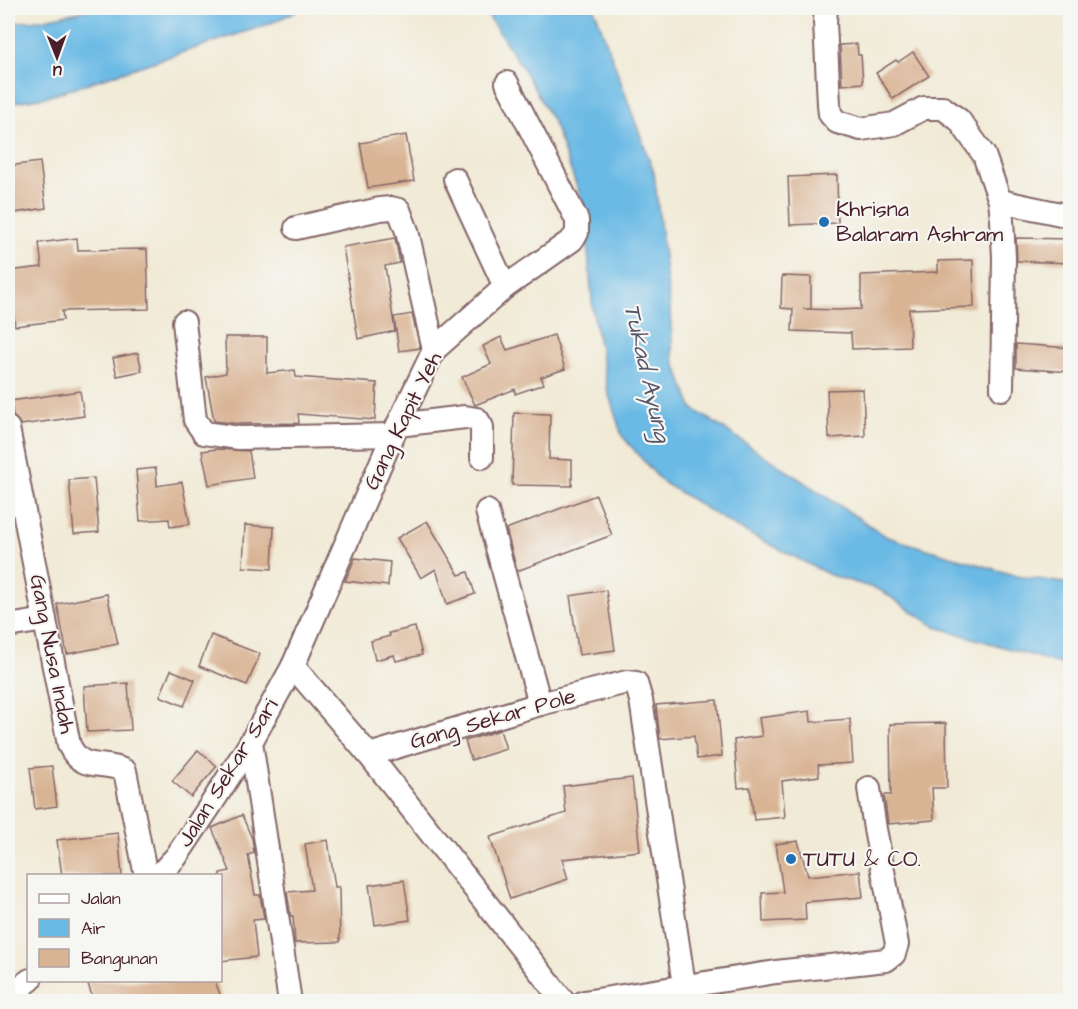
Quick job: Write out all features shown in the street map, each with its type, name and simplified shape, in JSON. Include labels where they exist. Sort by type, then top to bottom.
[{"type":"street","points":[[826,8],[829,104],[830,114],[837,122],[861,129],[876,128],[894,124],[924,108],[943,108],[959,120],[984,155],[1000,201],[1004,257],[1002,389]]},
{"type":"street","name":"Gang Kapit Yeh","points":[[293,666],[395,430],[434,350],[505,287],[572,240],[577,233],[577,220],[507,83]]},
{"type":"street","points":[[454,179],[505,287]]},
{"type":"street","points":[[1000,201],[1071,216]]},
{"type":"street","points":[[296,228],[380,208],[399,210],[407,231],[434,350]]},
{"type":"street","points":[[184,322],[195,420],[204,433],[239,438],[395,430],[465,417],[477,419],[482,427],[482,457]]},
{"type":"street","name":"Gang Nusa Indah","points":[[8,428],[69,745],[75,757],[84,764],[125,771],[146,874]]},
{"type":"street","points":[[487,511],[540,704]]},
{"type":"street","points":[[8,626],[45,620]]},
{"type":"street","points":[[293,666],[369,754],[564,1002]]},
{"type":"street","name":"Jalan Sekar Sari","points":[[160,874],[185,843],[251,742],[293,666]]},
{"type":"street","name":"Gang Sekar Pole","points":[[369,754],[540,704],[631,681],[636,683],[641,700],[684,986]]},
{"type":"street","points":[[251,742],[290,1002]]},
{"type":"street","points":[[584,1002],[776,972],[886,960],[894,954],[897,944],[869,788]]},
{"type":"street","points":[[8,996],[29,982]]},
{"type":"water","points":[[98,8],[303,8],[269,24],[46,97],[8,103],[8,23],[40,20]]},
{"type":"water","name":"Tukad Ayung","points":[[483,8],[594,8],[654,173],[670,306],[673,358],[692,408],[887,537],[1017,576],[1070,584],[1070,667],[936,627],[880,590],[830,575],[736,527],[661,481],[622,436],[608,392],[593,312],[584,206],[553,122],[522,67]]},
{"type":"building","points":[[857,44],[858,55],[861,55],[863,83],[842,85],[840,45]]},
{"type":"building","points":[[913,52],[929,76],[893,99],[876,73]]},
{"type":"building","points":[[406,135],[414,181],[368,188],[360,143]]},
{"type":"building","points":[[40,162],[46,208],[8,214],[8,166]]},
{"type":"building","points":[[837,175],[838,223],[790,225],[788,177]]},
{"type":"building","points":[[77,238],[78,250],[147,249],[149,309],[62,311],[63,320],[15,326],[8,271],[42,267],[39,243]]},
{"type":"building","points":[[395,238],[400,263],[385,266],[395,331],[358,339],[343,247]]},
{"type":"building","points":[[1016,238],[1071,239],[1071,263],[1017,261]]},
{"type":"building","points":[[973,260],[974,307],[909,309],[910,347],[852,349],[851,333],[792,331],[793,309],[781,308],[782,276],[811,277],[811,309],[803,309],[838,310],[861,309],[861,275],[938,272],[938,261]]},
{"type":"building","points":[[412,314],[420,348],[399,351],[394,317]]},
{"type":"building","points":[[554,335],[565,369],[541,377],[544,384],[515,394],[515,389],[475,405],[462,377],[491,364],[483,346],[501,337],[507,350]]},
{"type":"building","points":[[225,337],[267,337],[267,373],[295,370],[296,377],[377,383],[375,420],[298,414],[299,423],[240,424],[214,421],[206,377],[226,373]]},
{"type":"building","points":[[1016,344],[1071,348],[1071,372],[1016,368]]},
{"type":"building","points":[[138,353],[142,371],[117,376],[113,358]]},
{"type":"building","points":[[863,389],[865,436],[829,438],[827,390]]},
{"type":"building","points":[[80,391],[84,416],[21,425],[13,416],[11,401]]},
{"type":"building","points":[[514,413],[550,414],[549,459],[572,460],[572,486],[512,485]]},
{"type":"building","points":[[217,449],[249,451],[253,478],[209,485],[202,451]]},
{"type":"building","points":[[156,468],[157,486],[182,482],[190,524],[170,527],[169,519],[140,521],[136,470]]},
{"type":"building","points":[[94,478],[99,532],[74,534],[69,480]]},
{"type":"building","points":[[596,495],[612,535],[517,571],[506,529]]},
{"type":"building","points":[[427,521],[459,575],[468,572],[475,594],[447,604],[436,569],[421,578],[397,538]]},
{"type":"building","points":[[245,525],[274,527],[272,569],[243,567]]},
{"type":"building","points":[[355,558],[390,562],[388,586],[345,581]]},
{"type":"building","points":[[606,590],[615,650],[579,655],[570,596]]},
{"type":"building","points":[[107,594],[118,644],[67,654],[57,604]]},
{"type":"building","points":[[415,627],[422,655],[396,661],[394,655],[375,660],[371,641],[390,636],[389,633]]},
{"type":"building","points":[[211,635],[260,654],[247,685],[199,666]]},
{"type":"building","points":[[171,670],[195,680],[184,706],[160,696]]},
{"type":"building","points":[[128,683],[131,730],[87,732],[84,686]]},
{"type":"building","points":[[717,700],[722,756],[697,759],[694,736],[660,739],[656,705]]},
{"type":"building","points":[[810,711],[811,722],[850,719],[853,763],[818,765],[819,776],[782,781],[785,817],[754,820],[750,787],[738,788],[734,740],[762,736],[759,718]]},
{"type":"building","points":[[946,723],[947,788],[932,788],[934,820],[888,824],[884,795],[891,795],[890,724]]},
{"type":"building","points":[[500,730],[506,749],[471,760],[465,741]]},
{"type":"building","points":[[198,750],[217,766],[191,797],[172,781]]},
{"type":"building","points":[[52,766],[57,806],[35,809],[30,768]]},
{"type":"building","points":[[632,778],[640,851],[562,859],[568,879],[510,899],[490,837],[566,813],[563,786]]},
{"type":"building","points":[[242,815],[252,839],[254,853],[248,855],[255,895],[260,895],[264,919],[253,920],[257,957],[222,961],[222,874],[220,873],[230,871],[212,828]]},
{"type":"building","points":[[118,833],[122,874],[62,874],[57,840]]},
{"type":"building","points":[[328,840],[335,887],[339,887],[340,942],[295,943],[293,916],[291,916],[287,892],[312,890],[305,844]]},
{"type":"building","points":[[798,841],[808,876],[860,871],[863,897],[805,902],[806,920],[763,922],[762,893],[783,892],[776,844]]},
{"type":"building","points":[[404,880],[410,920],[375,925],[369,885]]},
{"type":"building","points":[[87,982],[215,982],[223,1002],[94,1002]]},
{"type":"place","name":"Khrisna Balaram Ashram","points":[[824,222]]},
{"type":"place","name":"TUTU & CO.","points":[[791,859]]}]
